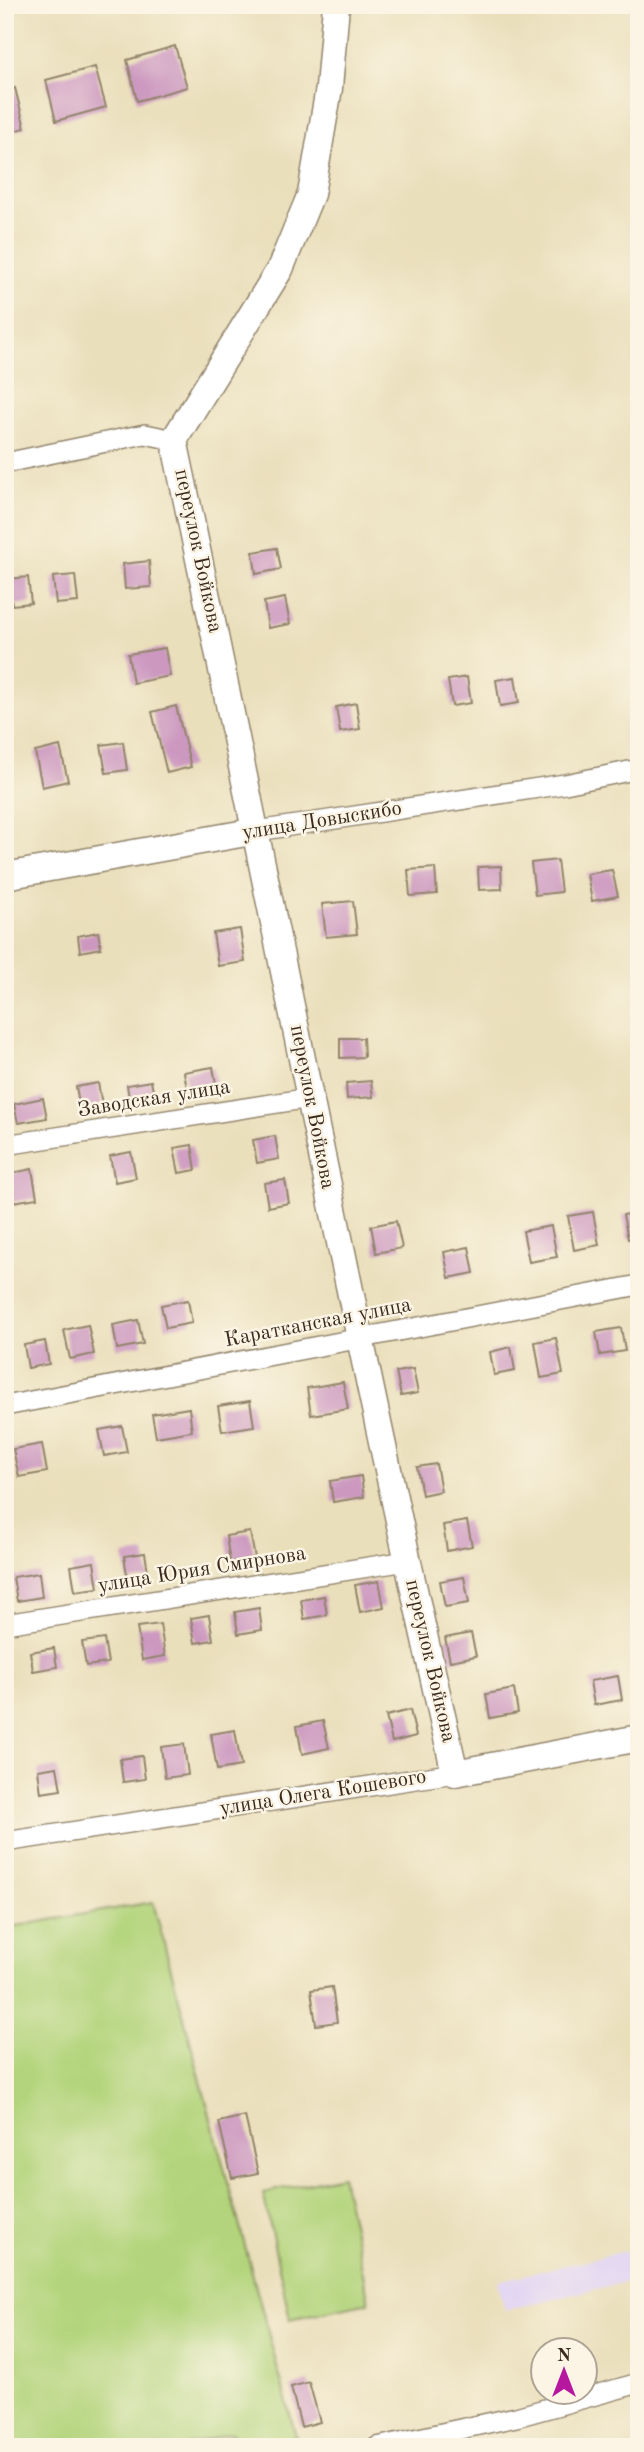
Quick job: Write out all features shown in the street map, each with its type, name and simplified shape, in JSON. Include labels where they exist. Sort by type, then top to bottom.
[{"type":"street","points":[[5,463],[145,434],[174,440],[280,269],[311,194],[329,88],[336,5]]},
{"type":"street","name":"переулок Войкова","points":[[174,440],[257,831],[359,1338],[455,1773]]},
{"type":"street","name":"улица Довыскибо","points":[[5,876],[257,831],[565,784],[639,769]]},
{"type":"street","name":"Заводская улица","points":[[5,1145],[310,1098]]},
{"type":"street","name":"Каратканская улица","points":[[5,1406],[639,1285]]},
{"type":"street","name":"улица Юрия Смирнова","points":[[5,1624],[407,1561]]},
{"type":"street","name":"улица Олега Кошевого","points":[[5,1842],[455,1773],[639,1738]]},
{"type":"street","points":[[377,2447],[516,2417],[639,2384]]},
{"type":"shaded area","points":[[639,2248],[639,2279],[505,2310],[498,2281]]},
{"type":"green space","points":[[153,1902],[296,2437],[252,2447],[238,2447],[233,2433],[179,2447],[5,2447],[5,1928]]},
{"type":"green space","points":[[342,2176],[369,2302],[290,2319],[263,2193]]},
{"type":"building","points":[[175,46],[187,87],[137,101],[127,60]]},
{"type":"building","points":[[95,67],[106,107],[56,121],[46,80]]},
{"type":"building","points":[[15,88],[25,128],[5,133],[5,91]]},
{"type":"building","points":[[277,548],[281,569],[256,574],[253,552]]},
{"type":"building","points":[[149,561],[151,587],[125,589],[123,564]]},
{"type":"building","points":[[75,575],[78,602],[56,604],[53,577]]},
{"type":"building","points":[[28,577],[31,603],[12,605],[9,579]]},
{"type":"building","points":[[285,598],[290,624],[268,628],[264,602]]},
{"type":"building","points":[[165,648],[170,676],[133,683],[128,654]]},
{"type":"building","points":[[467,677],[471,703],[452,706],[448,680]]},
{"type":"building","points":[[515,677],[519,703],[500,706],[496,680]]},
{"type":"building","points":[[356,703],[360,729],[340,732],[336,707]]},
{"type":"building","points":[[176,706],[191,767],[167,773],[152,712]]},
{"type":"building","points":[[123,742],[127,770],[106,773],[101,745]]},
{"type":"building","points":[[60,746],[68,781],[42,787],[35,752]]},
{"type":"building","points":[[557,860],[561,892],[535,895],[531,863]]},
{"type":"building","points":[[501,866],[502,889],[479,890],[478,867]]},
{"type":"building","points":[[435,868],[437,894],[410,896],[408,870]]},
{"type":"building","points":[[612,870],[618,896],[592,901],[587,874]]},
{"type":"building","points":[[353,901],[357,934],[326,937],[322,904]]},
{"type":"building","points":[[240,929],[245,962],[218,966],[213,933]]},
{"type":"building","points":[[98,932],[101,948],[80,952],[78,936]]},
{"type":"building","points":[[340,1038],[363,1038],[364,1057],[340,1058]]},
{"type":"building","points":[[213,1067],[217,1090],[188,1095],[184,1072]]},
{"type":"building","points":[[151,1081],[155,1101],[130,1106],[127,1085]]},
{"type":"building","points":[[371,1081],[373,1097],[347,1099],[346,1083]]},
{"type":"building","points":[[98,1083],[103,1110],[81,1114],[76,1087]]},
{"type":"building","points":[[43,1098],[47,1118],[18,1123],[14,1104]]},
{"type":"building","points":[[275,1136],[279,1159],[257,1163],[253,1140]]},
{"type":"building","points":[[192,1145],[196,1170],[179,1173],[174,1148]]},
{"type":"building","points":[[131,1152],[136,1178],[115,1182],[110,1156]]},
{"type":"building","points":[[32,1169],[37,1198],[13,1202],[8,1174]]},
{"type":"building","points":[[285,1180],[289,1203],[268,1207],[264,1183]]},
{"type":"building","points":[[593,1212],[599,1245],[574,1250],[568,1216]]},
{"type":"building","points":[[639,1212],[639,1237],[628,1239],[623,1215]]},
{"type":"building","points":[[396,1221],[402,1248],[376,1253],[371,1226]]},
{"type":"building","points":[[551,1226],[557,1257],[529,1262],[523,1231]]},
{"type":"building","points":[[469,1247],[474,1273],[449,1278],[444,1252]]},
{"type":"building","points":[[188,1300],[192,1323],[166,1328],[161,1305]]},
{"type":"building","points":[[138,1320],[143,1344],[117,1349],[113,1325]]},
{"type":"building","points":[[88,1325],[94,1354],[70,1359],[64,1330]]},
{"type":"building","points":[[621,1328],[625,1351],[600,1355],[596,1332]]},
{"type":"building","points":[[556,1338],[563,1374],[541,1378],[535,1342]]},
{"type":"building","points":[[45,1341],[49,1364],[28,1368],[24,1345]]},
{"type":"building","points":[[511,1347],[515,1371],[494,1375],[490,1352]]},
{"type":"building","points":[[413,1369],[418,1393],[401,1396],[396,1372]]},
{"type":"building","points":[[343,1382],[348,1409],[311,1415],[307,1388]]},
{"type":"building","points":[[250,1401],[254,1426],[222,1431],[218,1406]]},
{"type":"building","points":[[189,1408],[192,1431],[156,1437],[152,1414]]},
{"type":"building","points":[[122,1426],[127,1452],[104,1456],[99,1430]]},
{"type":"building","points":[[42,1444],[47,1472],[19,1477],[13,1449]]},
{"type":"building","points":[[436,1464],[441,1491],[422,1495],[417,1467]]},
{"type":"building","points":[[361,1476],[364,1497],[333,1502],[330,1481]]},
{"type":"building","points":[[467,1521],[472,1546],[447,1551],[443,1525]]},
{"type":"building","points":[[250,1532],[255,1558],[230,1562],[226,1536]]},
{"type":"building","points":[[145,1553],[149,1578],[128,1581],[124,1556]]},
{"type":"building","points":[[94,1562],[98,1588],[75,1591],[71,1566]]},
{"type":"building","points":[[39,1573],[42,1597],[17,1601],[13,1577]]},
{"type":"building","points":[[464,1577],[469,1603],[445,1607],[440,1581]]},
{"type":"building","points":[[379,1581],[384,1607],[360,1612],[355,1585]]},
{"type":"building","points":[[324,1596],[327,1615],[304,1619],[301,1600]]},
{"type":"building","points":[[259,1608],[262,1630],[238,1634],[235,1612]]},
{"type":"building","points":[[209,1615],[213,1640],[195,1643],[191,1618]]},
{"type":"building","points":[[160,1624],[165,1656],[142,1660],[137,1627]]},
{"type":"building","points":[[471,1633],[476,1656],[450,1661],[445,1638]]},
{"type":"building","points":[[104,1639],[108,1663],[86,1666],[82,1642]]},
{"type":"building","points":[[54,1648],[57,1667],[33,1671],[30,1652]]},
{"type":"building","points":[[618,1676],[622,1700],[594,1705],[590,1681]]},
{"type":"building","points":[[514,1689],[518,1713],[490,1718],[486,1694]]},
{"type":"building","points":[[410,1710],[416,1736],[392,1742],[386,1716]]},
{"type":"building","points":[[323,1721],[329,1748],[302,1754],[297,1726]]},
{"type":"building","points":[[235,1730],[241,1766],[217,1770],[211,1734]]},
{"type":"building","points":[[184,1744],[188,1775],[165,1778],[161,1747]]},
{"type":"building","points":[[142,1756],[145,1779],[123,1782],[120,1759]]},
{"type":"building","points":[[57,1767],[61,1790],[41,1793],[38,1770]]},
{"type":"building","points":[[332,1987],[337,2022],[316,2025],[311,1990]]},
{"type":"building","points":[[245,2116],[258,2173],[232,2178],[219,2122]]},
{"type":"building","points":[[309,2382],[320,2422],[301,2427],[291,2387]]}]
